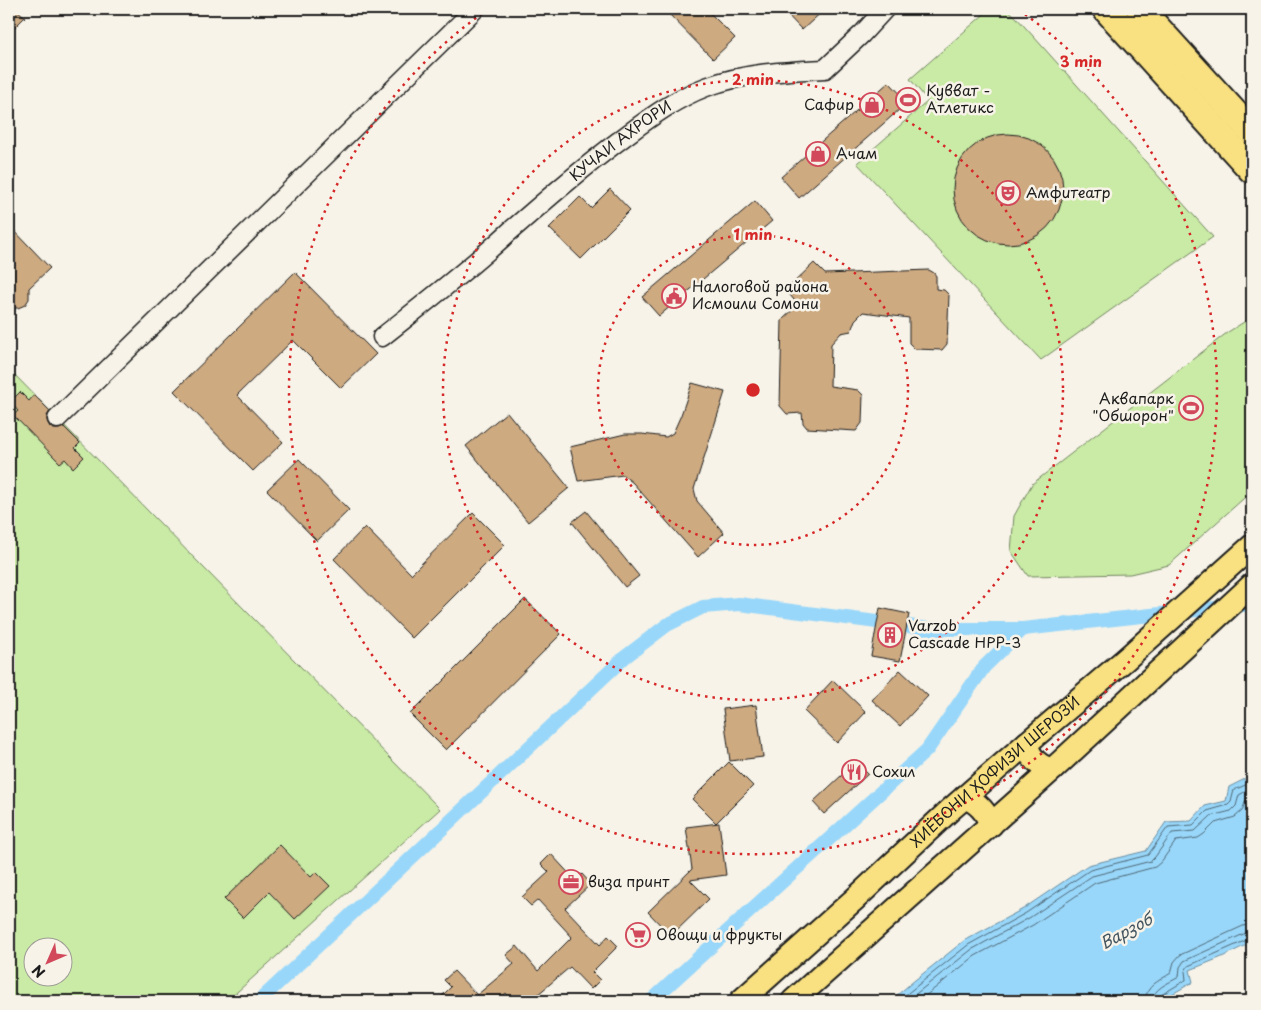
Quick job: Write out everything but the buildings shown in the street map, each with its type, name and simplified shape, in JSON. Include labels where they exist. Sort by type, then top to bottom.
[{"type":"highway","points":[[1106,9],[1252,170]]},
{"type":"highway","points":[[1140,9],[1252,132]]},
{"type":"main road","name":"ХИЁБОНИ ҲОФИЗИ ШЕРОЗӢ","points":[[741,1001],[965,797],[1156,633],[1252,546]]},
{"type":"main road","points":[[793,1001],[1053,769],[1252,585]]},
{"type":"main road","points":[[1027,743],[1033,758],[1043,767],[1053,769]]},
{"type":"main road","points":[[965,797],[980,806],[988,816],[990,825]]},
{"type":"street","points":[[57,419],[475,9]]},
{"type":"street","name":"КУЧАИ АХРОРИ","points":[[382,337],[476,261],[572,178],[643,122],[692,93],[718,83],[742,77],[784,71],[825,69],[855,42],[885,9]]},
{"type":"green space","points":[[990,9],[1007,9],[1016,17],[1213,237],[1041,360],[857,163],[928,101],[910,79]]},
{"type":"green space","name":"Аквапарк \"Обшорон\"","points":[[1252,317],[1252,491],[1169,565],[1130,574],[1028,576],[1011,551],[1014,516],[1032,484],[1228,332]]},
{"type":"green space","points":[[9,369],[440,809],[227,1001],[9,1001]]},
{"type":"water","name":"Варзоб","points":[[1252,767],[1252,942],[1190,970],[1193,982],[1160,1001],[890,1001],[965,940],[1023,909],[1088,865],[1146,851],[1166,822],[1191,821],[1205,806],[1226,801],[1229,787],[1247,778]]},
{"type":"waterway","points":[[259,1001],[625,657],[667,625],[703,607],[739,604],[931,629],[1023,629],[1252,604]]},
{"type":"waterway","points":[[651,1001],[927,750],[984,667],[1023,629]]},
{"type":"place","name":"Кувват - Атлетикс","points":[[908,100]]},
{"type":"place","name":"Сафир","points":[[872,105]]},
{"type":"place","name":"Ачам","points":[[818,154]]},
{"type":"place","name":"Aмфитеатр","points":[[1008,193]]},
{"type":"place","name":"Налоговой района Исмоили Сомони","points":[[674,296]]},
{"type":"place","name":"Аквапарк \"Обшорон\"","points":[[1191,408]]},
{"type":"place","name":"Varzob Cascade HPP-3","points":[[890,635]]},
{"type":"place","name":"Сохил","points":[[854,772]]},
{"type":"place","name":"виза принт","points":[[571,882]]},
{"type":"place","name":"Овощи и фрукты","points":[[638,935]]}]
